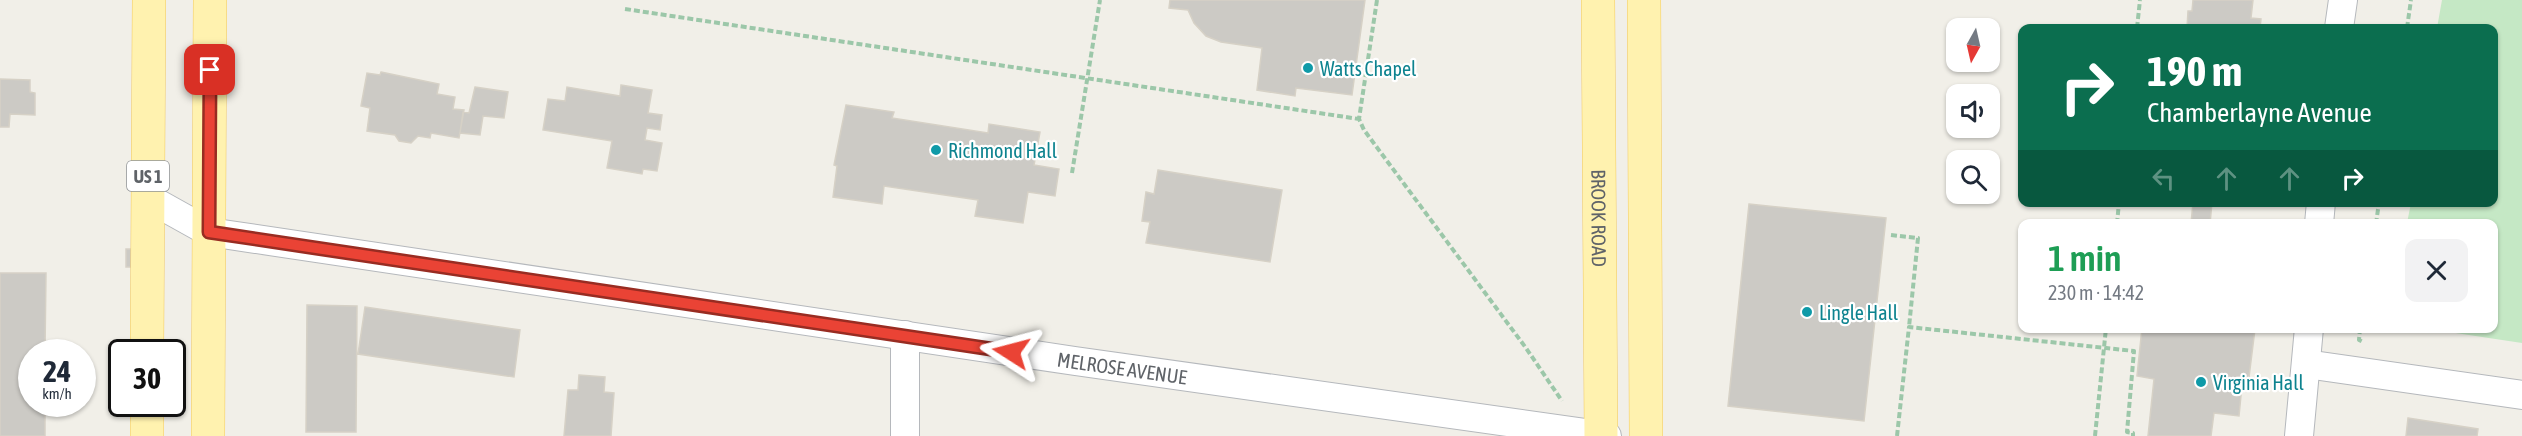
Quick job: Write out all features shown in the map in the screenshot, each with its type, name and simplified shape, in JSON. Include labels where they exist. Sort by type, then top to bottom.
[{"type":"main road","name":"US 1","points":[[147,339],[149,0]]},
{"type":"main road","points":[[208,436],[210,0]]},
{"type":"main road","name":"BROOK ROAD","points":[[1598,0],[1603,436]]},
{"type":"main road","points":[[1644,0],[1647,436]]},
{"type":"main road","points":[[147,417],[147,436]]},
{"type":"street","points":[[2340,24],[2343,0]]},
{"type":"street","name":"MELROSE AVENUE","points":[[148,198],[209,232],[1603,436]]},
{"type":"street","points":[[2299,436],[2309,333]]},
{"type":"street","points":[[905,335],[905,436]]},
{"type":"street","points":[[2306,364],[2522,395]]},
{"type":"path","points":[[1072,173],[1100,0]]},
{"type":"path","points":[[1377,0],[1359,118],[1364,130],[1526,348],[1563,402]]},
{"type":"path","points":[[2137,24],[2140,0]]},
{"type":"path","points":[[2408,24],[2411,0]]},
{"type":"path","points":[[625,9],[1359,118]]},
{"type":"path","points":[[1891,235],[1918,238],[1897,436]]},
{"type":"path","points":[[1909,327],[2134,351],[2127,432],[2133,433],[2133,436]]},
{"type":"path","points":[[2095,436],[2105,333]]},
{"type":"green space","points":[[2442,0],[2522,0],[2522,343],[2456,333],[2498,333],[2498,219],[2408,219],[2410,207],[2498,207],[2498,24],[2438,24]]},
{"type":"building","name":"Watts Chapel","points":[[1170,0],[1365,0],[1352,95],[1296,88],[1295,96],[1257,90],[1262,48],[1221,42],[1206,36],[1194,23],[1188,10],[1169,8]]},
{"type":"building","points":[[2193,0],[2253,0],[2251,18],[2261,19],[2260,24],[2187,24],[2188,11],[2192,11]]},
{"type":"building","points":[[381,72],[439,84],[437,94],[455,97],[453,109],[464,110],[459,138],[431,133],[430,138],[418,136],[411,143],[399,141],[395,135],[367,131],[370,108],[361,106],[367,73],[380,75]]},
{"type":"building","points":[[0,79],[30,80],[30,92],[35,93],[35,115],[10,114],[9,127],[0,127]]},
{"type":"building","points":[[621,85],[652,90],[648,113],[662,115],[660,130],[647,128],[645,140],[662,143],[657,171],[643,169],[642,174],[607,168],[612,141],[543,130],[548,99],[565,101],[567,87],[620,96]]},
{"type":"building","points":[[475,87],[508,92],[504,118],[483,116],[480,135],[460,133],[463,112],[469,113]]},
{"type":"building","name":"Richmond Hall","points":[[846,105],[894,112],[892,118],[988,133],[989,124],[1040,132],[1034,165],[1059,169],[1055,196],[1028,192],[1023,223],[975,216],[978,200],[884,186],[882,204],[833,197],[837,166],[834,165]]},
{"type":"building","points":[[1158,170],[1282,190],[1270,262],[1146,243],[1150,222],[1142,221],[1146,192],[1154,194]]},
{"type":"building","name":"Lingle Hall","points":[[1749,204],[1886,218],[1864,421],[1728,406]]},
{"type":"building","points":[[2193,207],[2212,207],[2210,219],[2191,219]]},
{"type":"building","points":[[126,249],[131,249],[131,267],[126,267]]},
{"type":"building","points":[[0,273],[46,273],[45,339],[18,339],[18,417],[45,417],[45,436],[0,436]]},
{"type":"building","points":[[307,305],[357,306],[356,432],[306,432]]},
{"type":"building","points":[[365,307],[520,330],[514,377],[358,354]]},
{"type":"building","name":"Virginia Hall","points":[[2141,333],[2254,333],[2248,385],[2242,385],[2239,416],[2214,413],[2211,436],[2148,436],[2154,379],[2137,376]]},
{"type":"building","points":[[579,375],[605,377],[604,392],[614,393],[611,436],[564,436],[568,390],[578,390]]},
{"type":"building","points":[[2408,418],[2478,429],[2477,436],[2406,436]]},
{"type":"place","name":"Watts Chapel","points":[[1308,68]]},
{"type":"place","name":"Richmond Hall","points":[[936,150]]},
{"type":"place","name":"Lingle Hall","points":[[1807,312]]},
{"type":"place","name":"Virginia Hall","points":[[2201,382]]},
{"type":"route","points":[[210,70],[209,232],[1011,352]]}]
